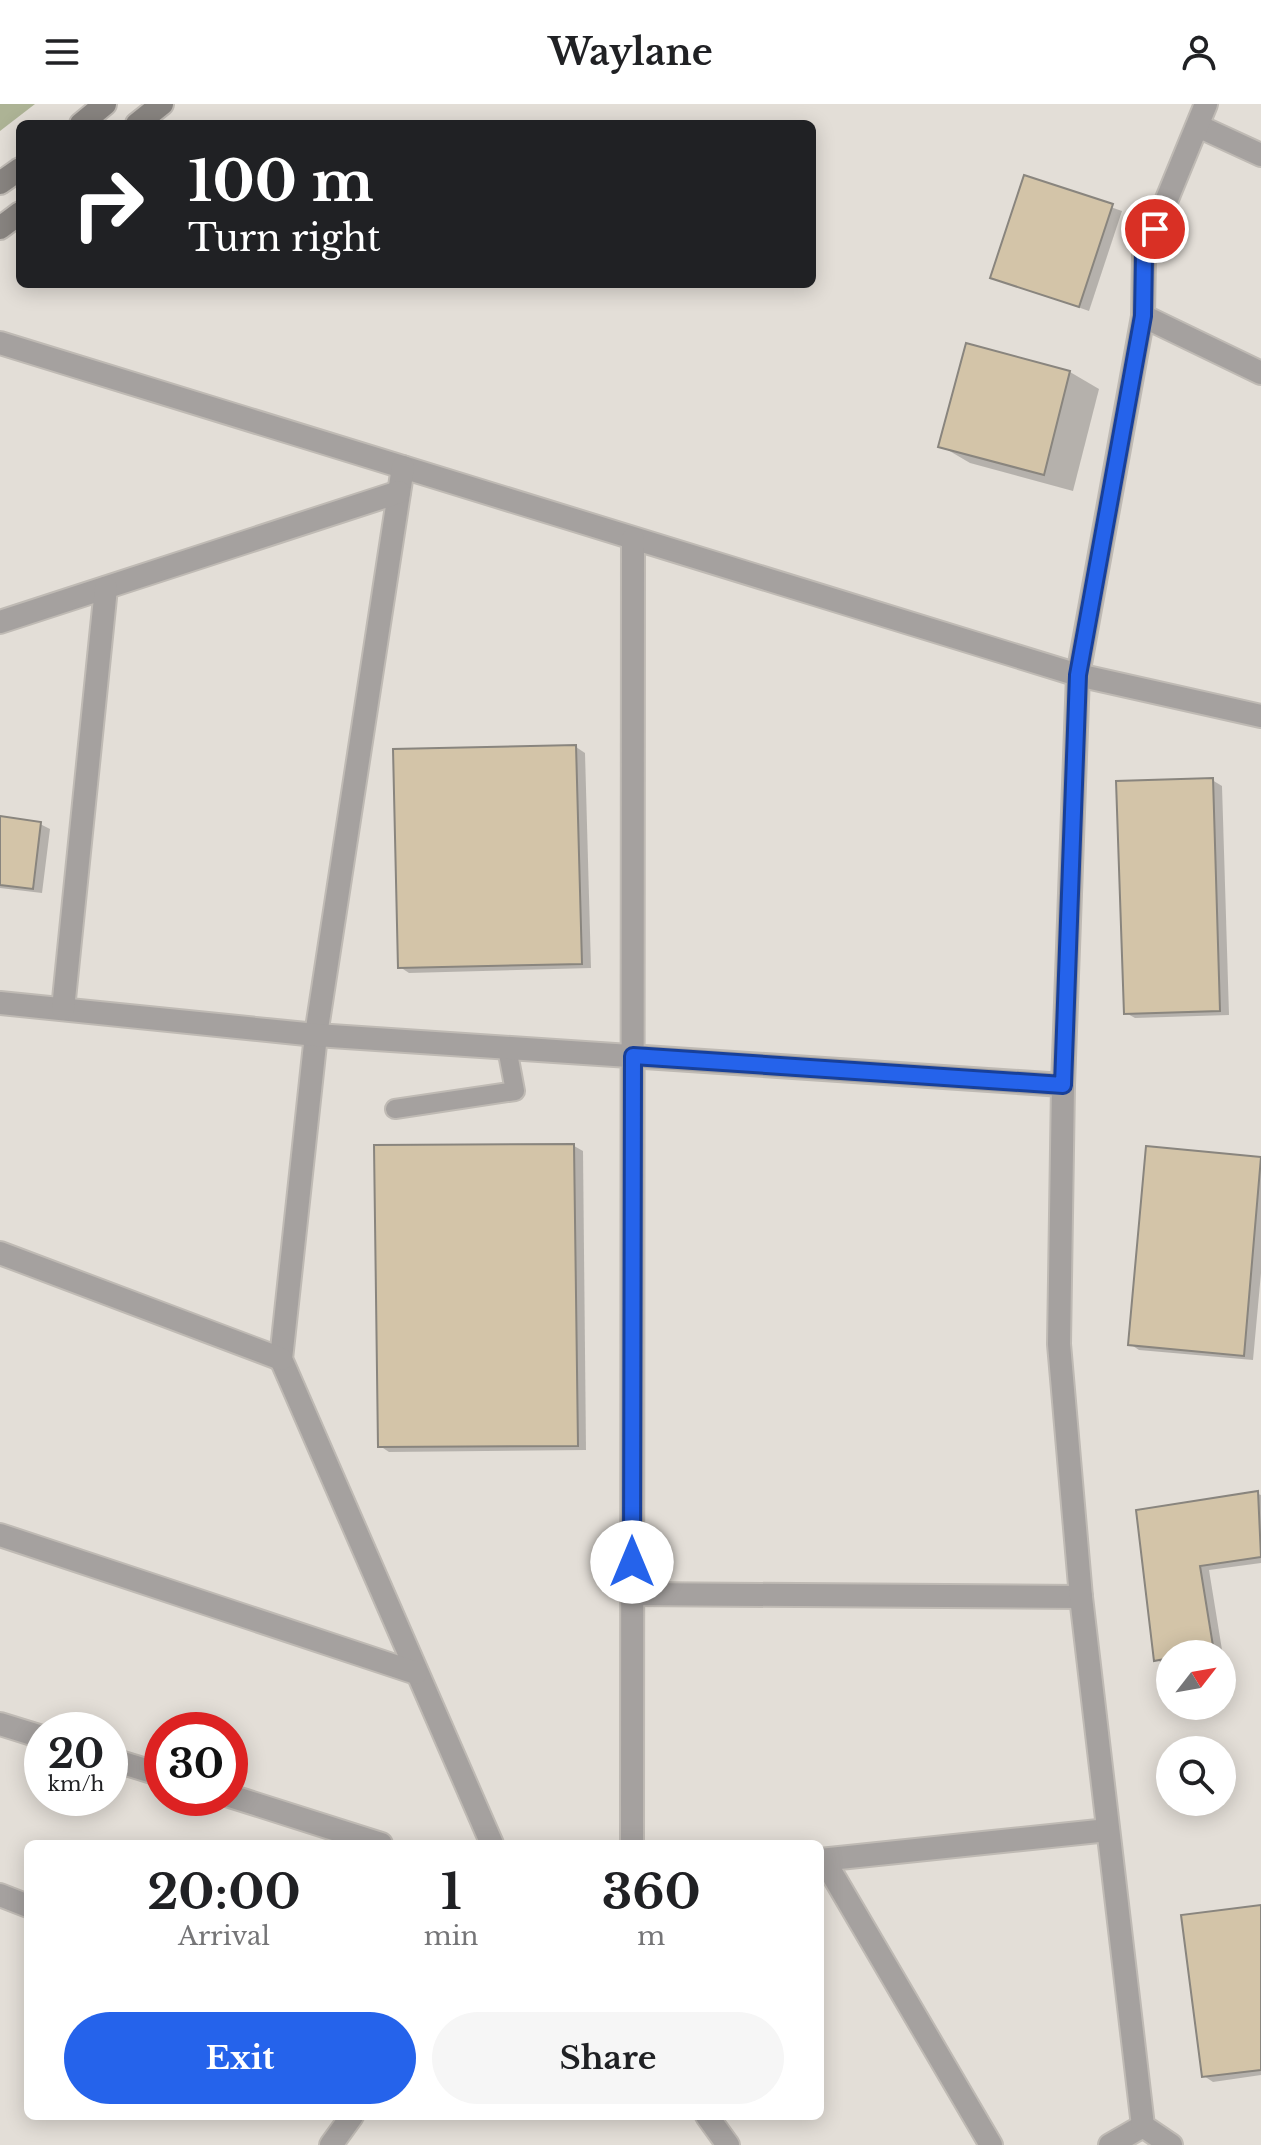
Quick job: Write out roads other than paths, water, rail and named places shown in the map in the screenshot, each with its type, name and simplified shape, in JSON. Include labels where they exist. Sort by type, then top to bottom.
[{"type":"main road","points":[[86,120],[105,104]]},
{"type":"main road","points":[[142,120],[162,104]]},
{"type":"street","points":[[1171,2145],[1143,2126],[1081,1597],[1059,1344],[1063,1085],[1078,675],[1143,316],[1144,255],[1206,104]]},
{"type":"street","points":[[1198,126],[1261,155]]},
{"type":"street","points":[[1143,316],[1261,373]]},
{"type":"street","points":[[0,343],[1078,675],[1261,716]]},
{"type":"street","points":[[403,467],[316,1035],[281,1359],[490,1840]]},
{"type":"street","points":[[0,622],[399,492]]},
{"type":"street","points":[[632,1840],[633,539]]},
{"type":"street","points":[[63,1009],[106,588]]},
{"type":"street","points":[[0,1003],[316,1035],[1063,1085]]},
{"type":"street","points":[[0,1253],[281,1359]]},
{"type":"street","points":[[0,1535],[416,1673]]},
{"type":"street","points":[[632,1594],[1081,1597]]},
{"type":"street","points":[[0,1724],[24,1731]]},
{"type":"street","points":[[248,1802],[368,1840]]},
{"type":"street","points":[[824,1860],[1108,1830]]},
{"type":"street","points":[[824,1863],[991,2145]]},
{"type":"street","points":[[0,1895],[24,1904]]},
{"type":"street","points":[[336,2144],[350,2120]]},
{"type":"street","points":[[710,2120],[728,2145]]},
{"type":"street","points":[[1110,2145],[1143,2126]]},
{"type":"lane","points":[[395,1109],[515,1091],[507,1048]]}]
